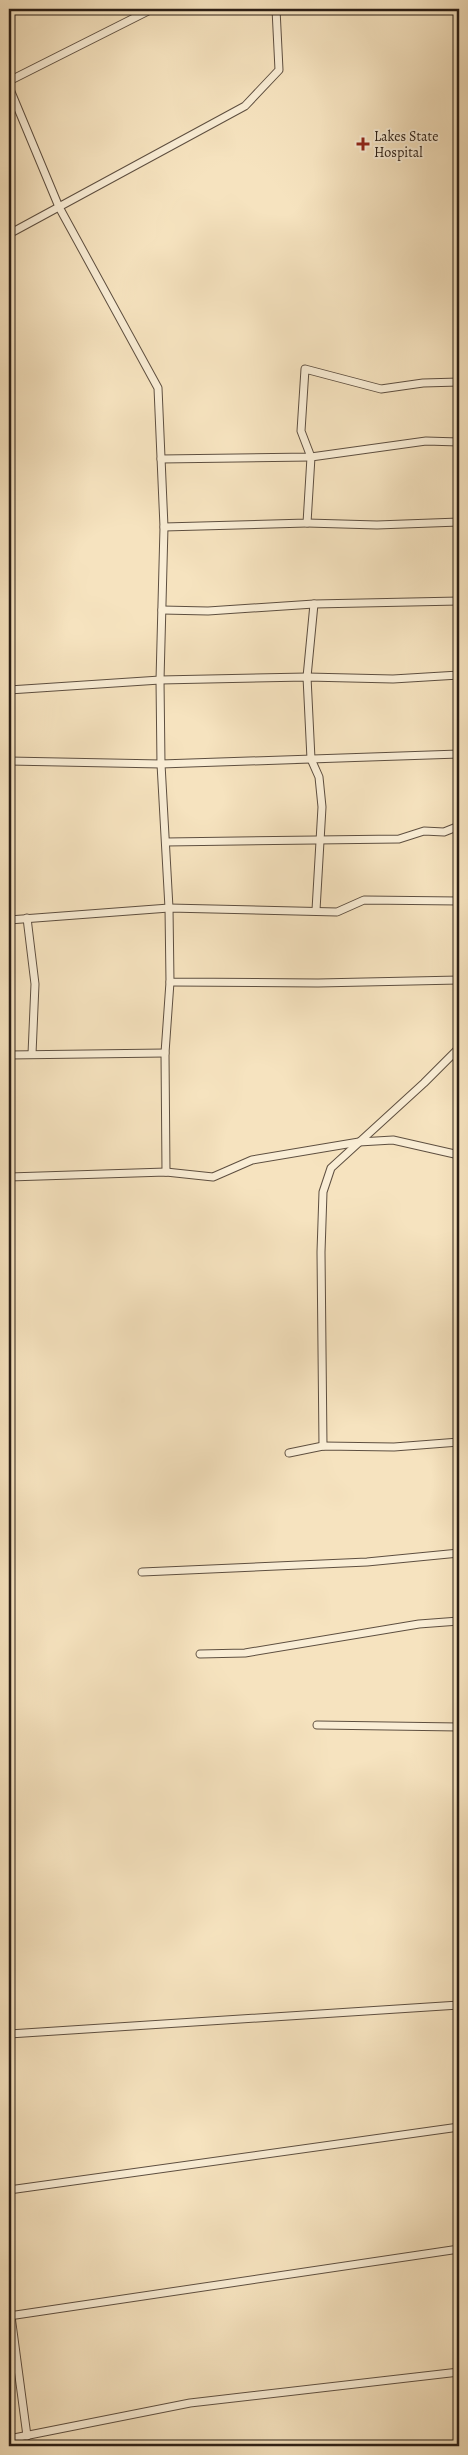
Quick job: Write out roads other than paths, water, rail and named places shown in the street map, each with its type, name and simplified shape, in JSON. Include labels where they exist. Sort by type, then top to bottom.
[{"type":"street","points":[[9,81],[152,9]]},
{"type":"street","points":[[9,234],[245,106],[279,70],[276,9]]},
{"type":"street","points":[[9,87],[59,207],[158,388],[164,527],[160,680],[161,764],[169,908],[170,982],[165,1053],[166,1172]]},
{"type":"street","points":[[307,524],[311,457],[301,431],[305,370],[381,389],[423,383],[459,382]]},
{"type":"street","points":[[161,459],[311,457],[426,441],[459,442]]},
{"type":"street","points":[[164,527],[307,524],[378,526],[459,522]]},
{"type":"street","points":[[162,610],[208,611],[314,604],[459,601]]},
{"type":"street","points":[[314,604],[307,677],[312,759],[319,777],[322,807],[316,910]]},
{"type":"street","points":[[9,690],[160,680],[307,677],[393,679],[459,675]]},
{"type":"street","points":[[9,761],[161,764],[459,754]]},
{"type":"street","points":[[166,842],[399,838],[424,830],[444,832],[459,826]]},
{"type":"street","points":[[9,920],[169,908],[337,912],[364,900],[459,901]]},
{"type":"street","points":[[27,918],[35,984],[32,1054]]},
{"type":"street","points":[[170,982],[318,983],[459,980]]},
{"type":"street","points":[[323,1446],[321,1252],[324,1192],[331,1168],[459,1048]]},
{"type":"street","points":[[9,1054],[165,1053]]},
{"type":"street","points":[[9,1177],[166,1172],[213,1177],[252,1160],[359,1142],[392,1140],[459,1155]]},
{"type":"street","points":[[289,1452],[323,1446],[394,1447],[459,1442]]},
{"type":"street","points":[[142,1572],[367,1562],[459,1553]]},
{"type":"street","points":[[200,1654],[245,1653],[419,1624],[459,1621]]},
{"type":"street","points":[[317,1725],[459,1727]]},
{"type":"street","points":[[9,2034],[459,2005]]},
{"type":"street","points":[[9,2190],[459,2126]]},
{"type":"street","points":[[10,2315],[459,2249]]},
{"type":"street","points":[[9,2301],[27,2436]]},
{"type":"street","points":[[9,2439],[190,2403],[459,2372]]},
{"type":"place","name":"Lakes State Hospital","points":[[363,144]]}]
